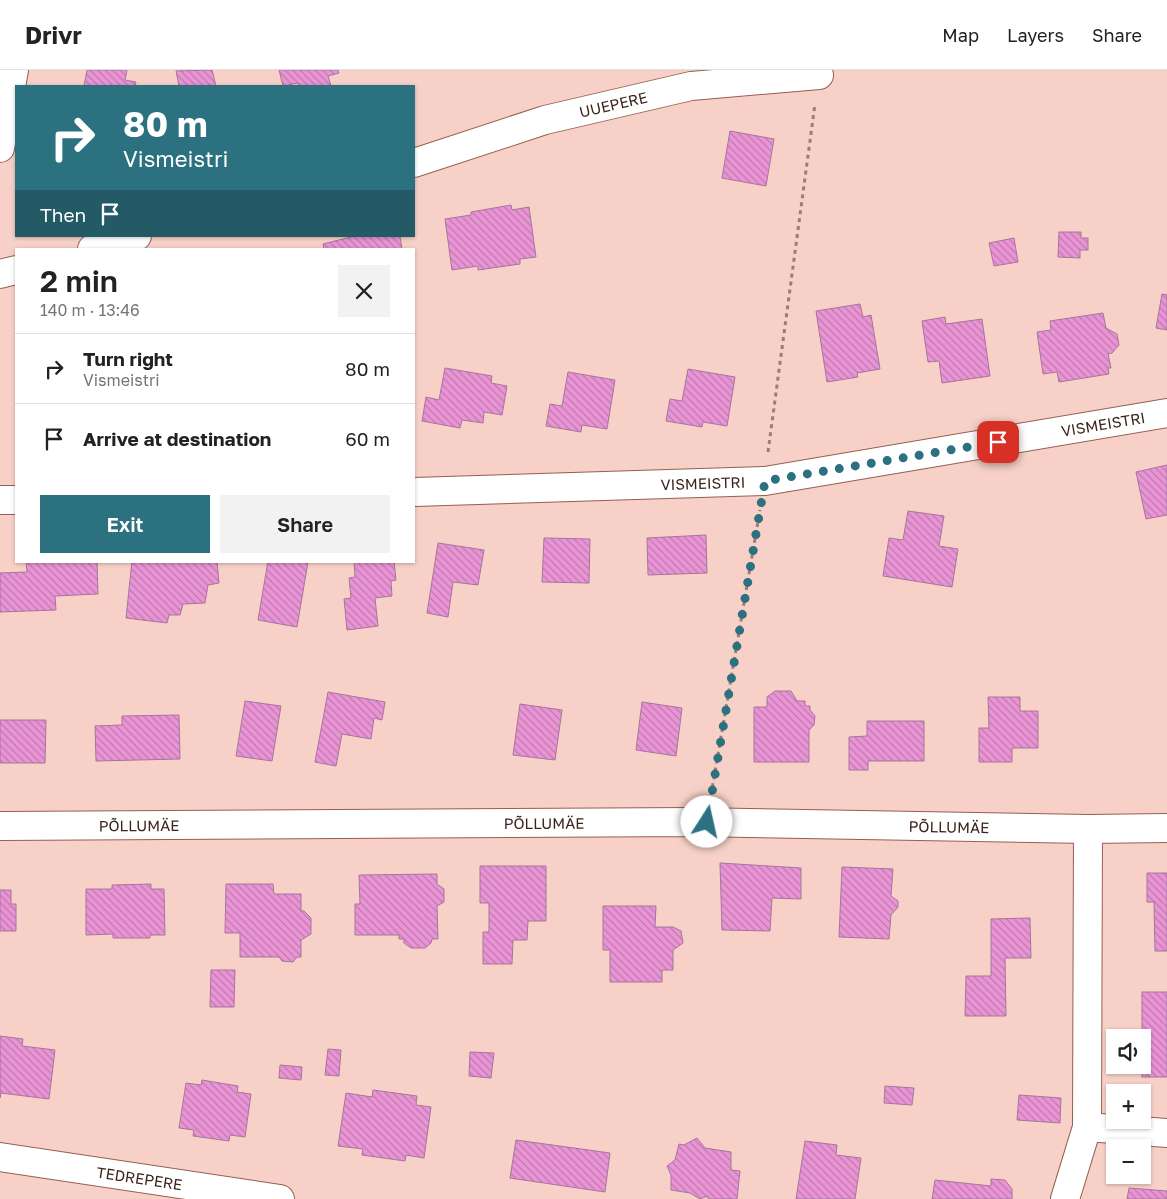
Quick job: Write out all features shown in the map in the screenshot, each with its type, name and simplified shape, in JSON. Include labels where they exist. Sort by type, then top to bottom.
[{"type":"street","points":[[0,148],[14,70]]},
{"type":"street","name":"UUEPERE","points":[[415,163],[545,120],[692,86],[819,75]]},
{"type":"street","points":[[95,248],[134,237]]},
{"type":"street","points":[[0,274],[15,270]]},
{"type":"street","name":"VISMEISTRI","points":[[415,492],[765,481],[1167,413]]},
{"type":"street","points":[[0,500],[15,500]]},
{"type":"street","name":"PÕLLUMÄE","points":[[0,826],[707,822],[1088,829],[1167,828]]},
{"type":"street","points":[[1065,1199],[1087,1127],[1088,829]]},
{"type":"street","points":[[1087,1127],[1167,1133]]},
{"type":"street","name":"TEDREPERE","points":[[0,1157],[280,1199]]},
{"type":"path","points":[[707,822],[765,481],[819,75]]},
{"type":"building","points":[[87,70],[127,70],[125,80],[136,82],[135,85],[84,85]]},
{"type":"building","points":[[212,70],[216,85],[179,85],[176,71]]},
{"type":"building","points":[[279,70],[338,70],[339,73],[328,76],[331,85],[299,85],[298,83],[283,85]]},
{"type":"building","points":[[730,131],[774,139],[766,186],[722,178]]},
{"type":"building","points":[[511,205],[512,210],[529,207],[536,257],[520,259],[520,264],[478,270],[478,266],[452,270],[445,219]]},
{"type":"building","points":[[1059,232],[1081,232],[1081,238],[1088,238],[1088,250],[1080,250],[1080,258],[1058,257]]},
{"type":"building","points":[[351,237],[400,237],[402,248],[324,248],[323,244]]},
{"type":"building","points":[[1014,238],[1018,262],[994,266],[989,243]]},
{"type":"building","points":[[1162,294],[1167,295],[1167,330],[1156,328]]},
{"type":"building","points":[[860,304],[863,317],[871,315],[880,369],[857,373],[858,377],[827,382],[816,311]]},
{"type":"building","points":[[1103,313],[1106,328],[1117,334],[1119,345],[1112,353],[1108,354],[1111,368],[1108,368],[1109,374],[1059,382],[1057,372],[1043,374],[1037,332],[1051,330],[1050,321]]},
{"type":"building","points":[[945,317],[946,324],[982,319],[990,376],[942,383],[939,361],[928,362],[922,321]]},
{"type":"building","points":[[445,368],[492,376],[491,383],[507,386],[502,415],[484,412],[483,423],[462,420],[460,428],[422,421],[426,397],[439,400]]},
{"type":"building","points":[[688,369],[735,377],[727,426],[703,422],[702,427],[666,421],[670,399],[682,401]]},
{"type":"building","points":[[568,372],[615,380],[607,429],[582,425],[581,432],[546,426],[550,404],[562,406]]},
{"type":"building","points":[[1167,465],[1167,515],[1146,519],[1136,472]]},
{"type":"building","points":[[908,511],[944,516],[939,546],[958,549],[952,587],[883,576],[889,538],[903,540]]},
{"type":"building","points":[[706,535],[707,573],[648,575],[647,538]]},
{"type":"building","points":[[544,538],[590,539],[589,583],[542,582]]},
{"type":"building","points":[[438,543],[484,550],[478,585],[453,582],[448,617],[427,613]]},
{"type":"building","points":[[26,563],[97,563],[98,594],[55,596],[56,610],[0,612],[0,573],[27,572]]},
{"type":"building","points":[[132,563],[217,563],[219,583],[208,585],[205,603],[183,604],[180,615],[169,615],[167,623],[126,618]]},
{"type":"building","points":[[268,563],[308,563],[297,627],[258,620]]},
{"type":"building","points":[[354,563],[394,563],[396,580],[391,581],[392,596],[375,598],[378,626],[347,630],[344,599],[351,598],[349,578],[355,577]]},
{"type":"building","points":[[775,691],[791,691],[797,701],[805,701],[805,706],[810,706],[810,710],[815,716],[814,725],[809,730],[809,762],[754,762],[754,707],[767,707],[767,697]]},
{"type":"building","points":[[328,692],[385,702],[382,720],[374,718],[371,739],[342,734],[336,766],[315,762]]},
{"type":"building","points":[[988,697],[1020,697],[1020,711],[1038,711],[1038,748],[1012,748],[1012,762],[979,762],[979,728],[989,728]]},
{"type":"building","points":[[245,701],[281,706],[272,761],[236,756]]},
{"type":"building","points":[[642,702],[682,708],[676,756],[636,750]]},
{"type":"building","points":[[520,704],[562,710],[555,760],[513,755]]},
{"type":"building","points":[[179,715],[180,759],[96,761],[95,726],[122,725],[122,716]]},
{"type":"building","points":[[0,720],[46,720],[45,763],[0,763]]},
{"type":"building","points":[[867,721],[924,721],[924,761],[868,761],[868,770],[849,770],[849,737],[867,736]]},
{"type":"building","points":[[720,863],[801,868],[801,899],[772,898],[770,931],[722,930]]},
{"type":"building","points":[[480,866],[546,866],[546,921],[528,921],[527,940],[513,940],[512,964],[483,964],[483,932],[489,932],[489,903],[480,903]]},
{"type":"building","points":[[842,867],[893,869],[891,896],[898,901],[898,907],[891,915],[889,939],[839,937]]},
{"type":"building","points":[[1147,873],[1167,873],[1167,951],[1155,951],[1154,902],[1147,902]]},
{"type":"building","points":[[437,874],[437,884],[444,889],[444,902],[437,906],[438,939],[432,939],[431,943],[425,948],[411,948],[404,943],[404,939],[399,939],[399,935],[355,935],[355,904],[360,904],[359,875]]},
{"type":"building","points":[[151,884],[151,889],[164,889],[165,935],[150,935],[150,938],[113,938],[113,934],[86,935],[86,889],[112,889],[112,885]]},
{"type":"building","points":[[226,884],[273,884],[274,894],[301,894],[301,911],[304,911],[311,918],[311,934],[301,940],[301,957],[297,957],[293,962],[282,961],[279,957],[240,957],[240,933],[225,933]]},
{"type":"building","points":[[0,890],[11,890],[11,904],[16,904],[16,931],[0,931]]},
{"type":"building","points":[[603,906],[656,906],[655,927],[673,927],[681,931],[683,943],[673,950],[673,970],[662,970],[662,982],[610,982],[610,950],[603,950]]},
{"type":"building","points":[[1030,918],[1031,958],[1005,958],[1006,1016],[965,1016],[966,976],[991,976],[991,919]]},
{"type":"building","points":[[211,970],[235,970],[234,1007],[210,1007]]},
{"type":"building","points":[[1142,992],[1167,992],[1167,1077],[1142,1077],[1142,1074],[1151,1074],[1151,1029],[1142,1029]]},
{"type":"building","points":[[0,1036],[23,1039],[22,1046],[55,1050],[49,1099],[1,1093],[0,1098]]},
{"type":"building","points":[[328,1049],[341,1050],[339,1076],[325,1075]]},
{"type":"building","points":[[470,1052],[494,1053],[491,1078],[469,1076]]},
{"type":"building","points":[[280,1065],[302,1067],[301,1080],[279,1078]]},
{"type":"building","points":[[202,1080],[238,1086],[237,1092],[251,1094],[245,1137],[230,1135],[229,1141],[193,1136],[194,1130],[179,1128],[186,1083],[201,1085]]},
{"type":"building","points":[[885,1086],[914,1088],[912,1105],[884,1103]]},
{"type":"building","points":[[373,1090],[417,1096],[416,1105],[431,1107],[424,1158],[406,1155],[405,1161],[362,1155],[363,1149],[338,1146],[346,1093],[372,1097]]},
{"type":"building","points":[[1019,1095],[1061,1098],[1060,1123],[1017,1120]]},
{"type":"building","points":[[697,1138],[705,1148],[731,1152],[731,1170],[740,1171],[737,1199],[708,1199],[708,1196],[700,1199],[690,1193],[671,1190],[671,1175],[667,1166],[675,1160],[679,1144],[684,1145]]},
{"type":"building","points":[[516,1140],[610,1153],[605,1192],[510,1178]]},
{"type":"building","points":[[805,1141],[837,1145],[836,1155],[861,1158],[855,1199],[796,1199]]},
{"type":"building","points":[[991,1179],[1005,1180],[1012,1189],[1012,1199],[932,1199],[935,1180],[991,1186]]},
{"type":"building","points":[[1129,1188],[1167,1191],[1167,1199],[1127,1199]]},
{"type":"route","points":[[707,822],[765,481],[998,442]]}]
